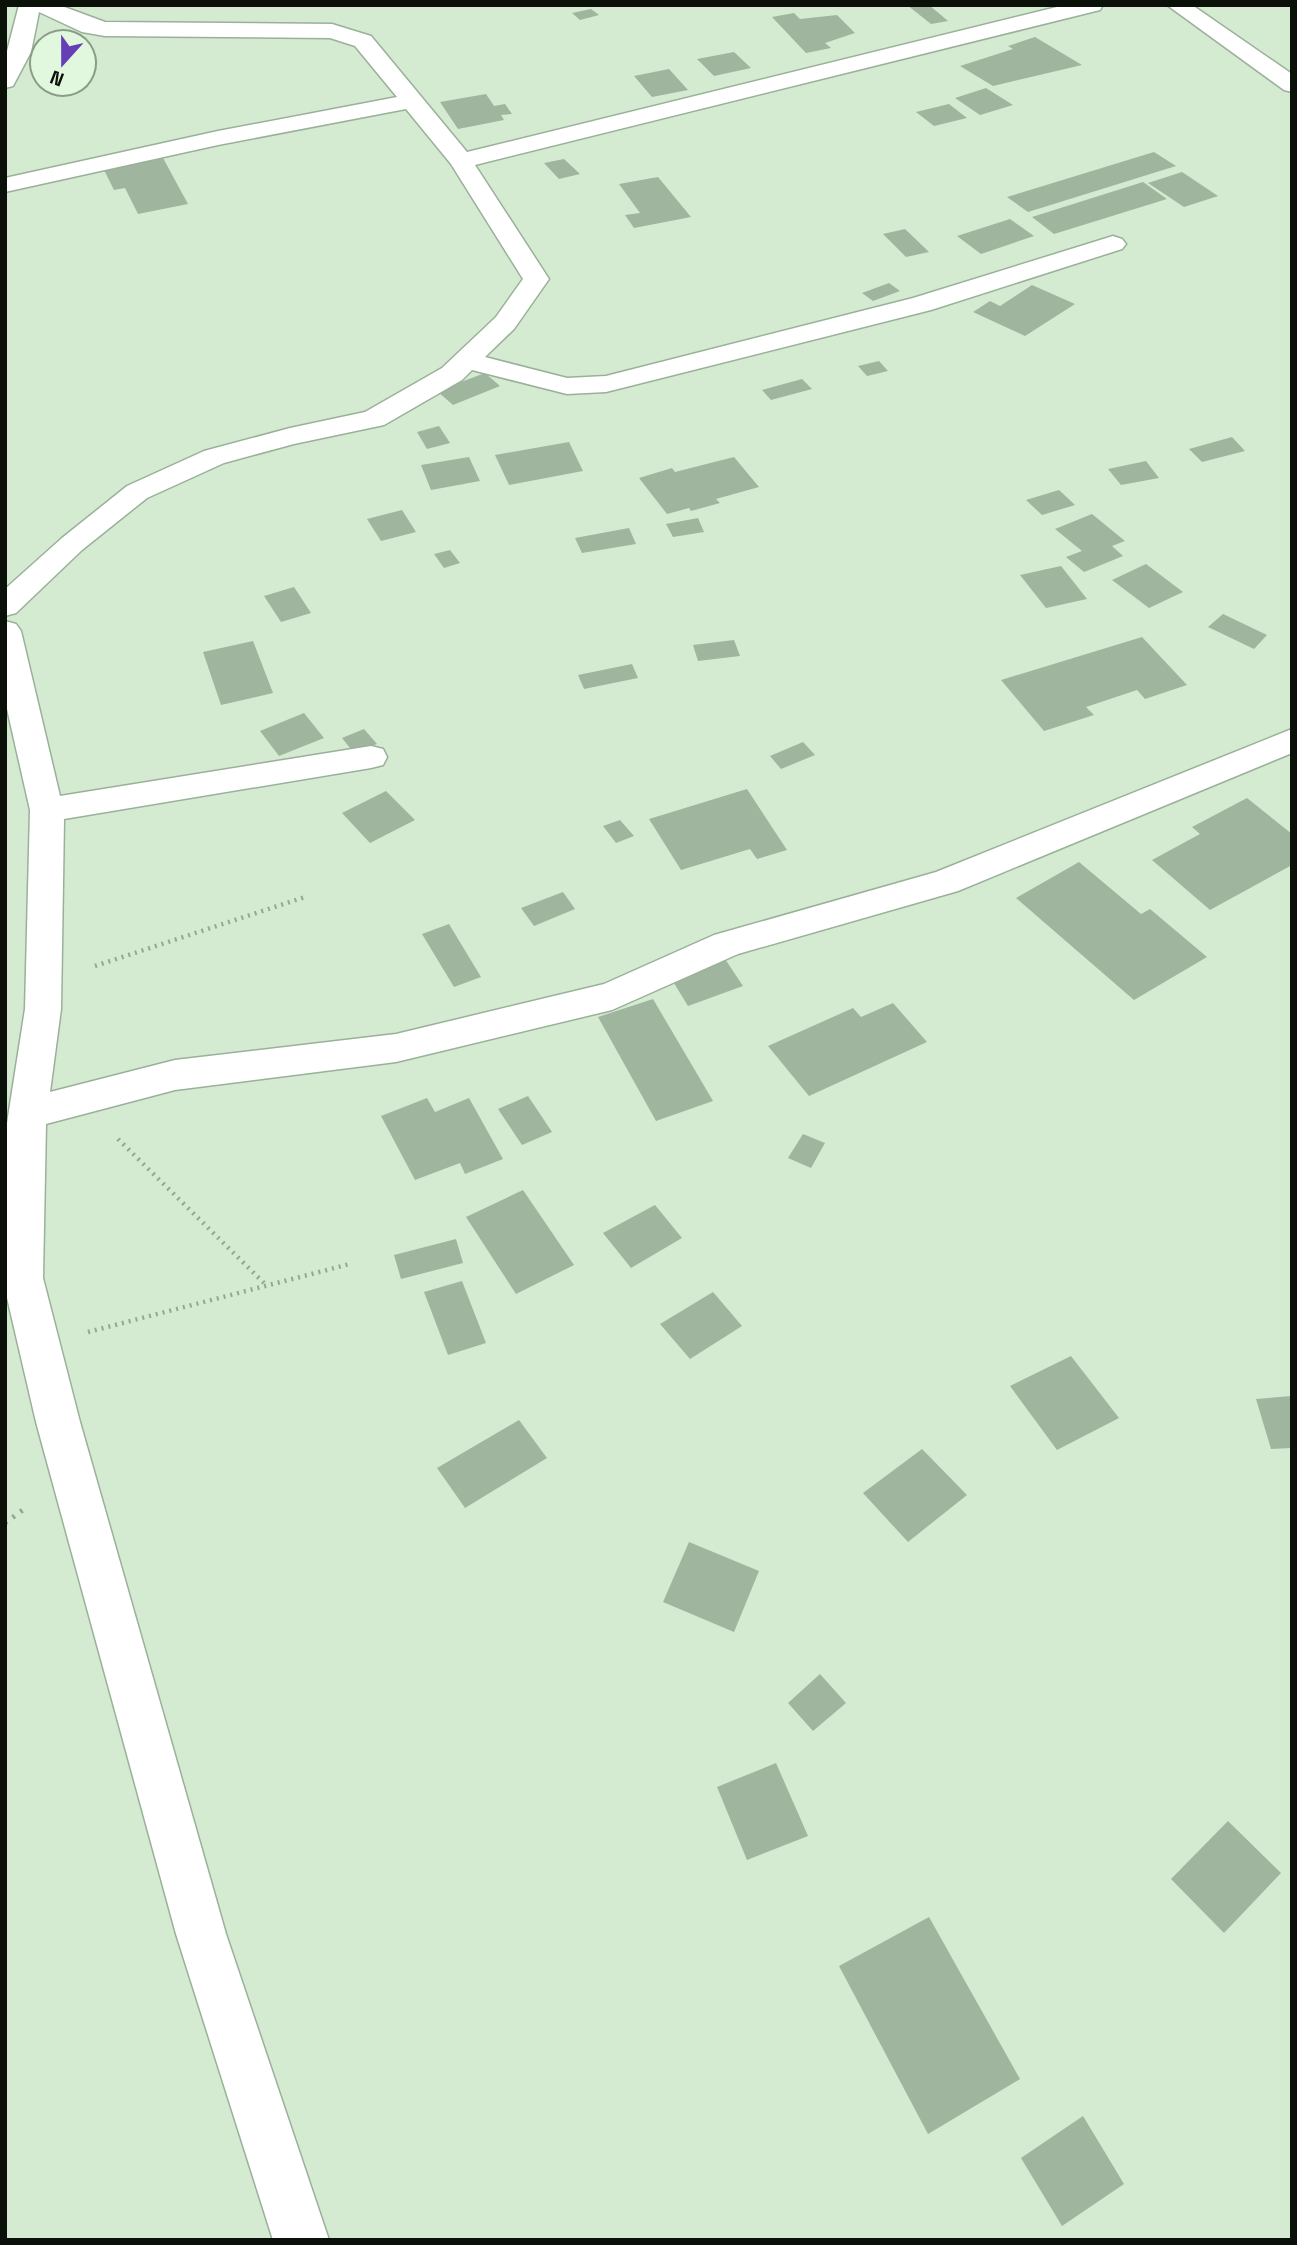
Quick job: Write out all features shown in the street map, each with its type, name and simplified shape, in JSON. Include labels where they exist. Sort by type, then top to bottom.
[{"type":"street","points":[[5,81],[20,52],[30,5]]},
{"type":"street","points":[[5,606],[72,544],[137,492],[214,457],[290,436],[374,419],[452,374],[505,323],[536,279],[461,162],[363,41],[332,31],[105,29],[90,27],[41,5]]},
{"type":"street","points":[[461,162],[1092,5]]},
{"type":"street","points":[[1178,5],[1292,85]]},
{"type":"street","points":[[5,185],[218,138],[412,101]]},
{"type":"street","points":[[467,360],[567,386],[606,384],[922,303],[1113,244]]},
{"type":"street","points":[[5,631],[47,810],[44,983],[24,1140],[23,1278],[58,1422],[98,1557],[201,1934],[301,2240]]},
{"type":"street","points":[[27,1113],[175,1076],[396,1048],[612,996],[727,944],[946,882],[1292,740]]},
{"type":"street","points":[[47,810],[371,757]]},
{"type":"path","points":[[44,983],[305,897]]},
{"type":"path","points":[[73,1102],[118,1139],[266,1286]]},
{"type":"path","points":[[40,1345],[349,1264]]},
{"type":"building","points":[[907,5],[929,5],[948,21],[931,24]]},
{"type":"building","points":[[591,9],[599,15],[580,20],[572,13]]},
{"type":"building","points":[[794,13],[800,19],[837,15],[855,33],[825,43],[831,48],[806,53],[772,17]]},
{"type":"building","points":[[1035,37],[1082,65],[993,86],[960,66],[1013,49],[1008,46]]},
{"type":"building","points":[[734,52],[751,68],[714,76],[697,59]]},
{"type":"building","points":[[669,69],[688,90],[652,97],[634,76]]},
{"type":"building","points":[[986,88],[1013,105],[980,115],[955,98]]},
{"type":"building","points":[[486,94],[494,106],[505,104],[512,114],[501,115],[504,120],[458,129],[440,102]]},
{"type":"building","points":[[949,104],[967,118],[934,126],[916,112]]},
{"type":"building","points":[[1154,152],[1176,166],[1028,212],[1007,197]]},
{"type":"building","points":[[163,158],[188,204],[138,214],[125,188],[114,190],[104,170]]},
{"type":"building","points":[[564,159],[580,174],[559,179],[544,163]]},
{"type":"building","points":[[1182,172],[1218,196],[1184,207],[1148,183]]},
{"type":"building","points":[[658,177],[691,217],[634,228],[625,215],[640,213],[619,184]]},
{"type":"building","points":[[1143,182],[1167,199],[1054,234],[1032,217]]},
{"type":"building","points":[[1010,219],[1034,236],[981,254],[957,236]]},
{"type":"building","points":[[905,229],[929,252],[906,257],[883,234]]},
{"type":"building","points":[[889,283],[900,291],[873,301],[862,293]]},
{"type":"building","points":[[1032,285],[1075,304],[1025,336],[973,312],[990,301],[1000,306]]},
{"type":"building","points":[[879,361],[888,371],[867,376],[858,366]]},
{"type":"building","points":[[485,373],[500,386],[453,405],[437,391]]},
{"type":"building","points":[[802,379],[812,389],[771,400],[762,390]]},
{"type":"building","points":[[439,426],[450,443],[427,449],[417,432]]},
{"type":"building","points":[[1232,437],[1245,451],[1202,462],[1189,449]]},
{"type":"building","points":[[569,442],[583,471],[509,485],[495,455]]},
{"type":"building","points":[[469,457],[480,481],[431,490],[421,465]]},
{"type":"building","points":[[734,457],[759,487],[716,499],[720,503],[691,511],[689,508],[667,514],[639,478],[672,468],[675,472]]},
{"type":"building","points":[[1146,461],[1159,478],[1121,485],[1108,469]]},
{"type":"building","points":[[1059,490],[1075,505],[1042,515],[1026,500]]},
{"type":"building","points":[[402,510],[416,532],[381,541],[367,519]]},
{"type":"building","points":[[1092,514],[1125,541],[1112,546],[1123,556],[1084,572],[1066,557],[1082,551],[1055,529]]},
{"type":"building","points":[[698,518],[704,532],[673,537],[666,524]]},
{"type":"building","points":[[629,528],[636,544],[582,553],[575,538]]},
{"type":"building","points":[[450,550],[460,563],[444,568],[434,554]]},
{"type":"building","points":[[1146,564],[1183,592],[1149,608],[1112,580]]},
{"type":"building","points":[[1061,566],[1087,599],[1046,608],[1020,575]]},
{"type":"building","points":[[294,587],[311,613],[281,622],[264,596]]},
{"type":"building","points":[[1223,614],[1267,635],[1254,649],[1208,627]]},
{"type":"building","points":[[1142,637],[1187,685],[1145,699],[1137,690],[1086,707],[1094,715],[1044,731],[1001,680]]},
{"type":"building","points":[[734,640],[740,656],[698,661],[693,645]]},
{"type":"building","points":[[253,641],[273,693],[221,705],[203,652]]},
{"type":"building","points":[[632,664],[638,678],[584,689],[578,675]]},
{"type":"building","points":[[304,713],[324,738],[279,756],[260,731]]},
{"type":"building","points":[[364,729],[377,744],[354,753],[342,738]]},
{"type":"building","points":[[803,742],[815,755],[781,769],[770,756]]},
{"type":"building","points":[[747,789],[787,850],[757,859],[750,849],[681,870],[649,819]]},
{"type":"building","points":[[386,791],[415,820],[370,843],[342,813]]},
{"type":"building","points":[[1247,798],[1292,834],[1292,865],[1210,910],[1152,860],[1200,834],[1192,827]]},
{"type":"building","points":[[620,820],[634,836],[616,843],[603,826]]},
{"type":"building","points":[[1079,862],[1141,914],[1150,909],[1207,957],[1134,1000],[1016,898]]},
{"type":"building","points":[[563,892],[575,909],[534,926],[521,908]]},
{"type":"building","points":[[449,924],[481,977],[454,987],[422,934]]},
{"type":"building","points":[[723,956],[743,986],[688,1006],[669,975]]},
{"type":"building","points":[[653,999],[713,1101],[656,1121],[598,1017]]},
{"type":"building","points":[[893,1003],[927,1042],[809,1096],[768,1046],[853,1008],[861,1017]]},
{"type":"building","points":[[528,1096],[552,1132],[522,1145],[498,1109]]},
{"type":"building","points":[[427,1098],[435,1112],[469,1098],[503,1159],[465,1174],[460,1163],[415,1180],[381,1116]]},
{"type":"building","points":[[803,1134],[825,1143],[811,1168],[788,1158]]},
{"type":"building","points":[[523,1190],[574,1265],[516,1294],[466,1217]]},
{"type":"building","points":[[655,1205],[682,1238],[631,1268],[603,1233]]},
{"type":"building","points":[[456,1239],[463,1263],[401,1279],[394,1255]]},
{"type":"building","points":[[462,1281],[486,1343],[448,1355],[424,1292]]},
{"type":"building","points":[[713,1292],[742,1326],[690,1359],[660,1324]]},
{"type":"building","points":[[1071,1356],[1119,1418],[1057,1450],[1010,1386]]},
{"type":"building","points":[[1292,1396],[1292,1448],[1271,1449],[1256,1399]]},
{"type":"building","points":[[519,1420],[547,1458],[465,1508],[437,1468]]},
{"type":"building","points":[[922,1449],[967,1495],[908,1542],[863,1493]]},
{"type":"building","points":[[689,1542],[759,1571],[734,1632],[663,1602]]},
{"type":"building","points":[[820,1674],[846,1703],[813,1731],[788,1703]]},
{"type":"building","points":[[776,1763],[808,1836],[747,1860],[717,1787]]},
{"type":"building","points":[[1228,1821],[1281,1873],[1224,1933],[1171,1879]]},
{"type":"building","points":[[929,1917],[1020,2079],[928,2134],[839,1966]]},
{"type":"building","points":[[1083,2116],[1124,2184],[1062,2226],[1021,2158]]}]
